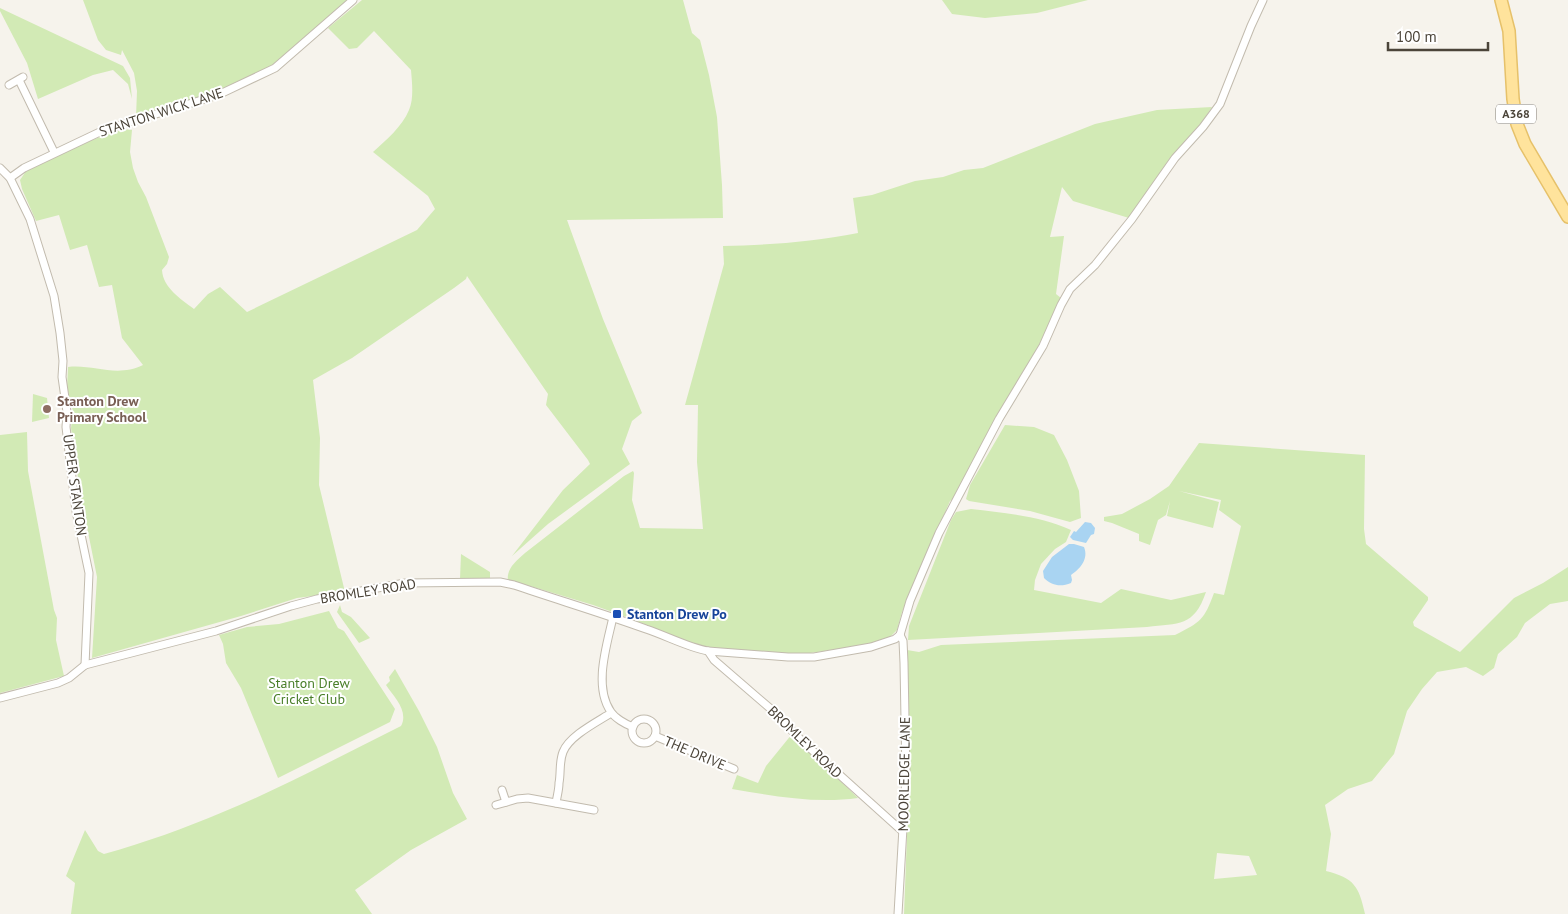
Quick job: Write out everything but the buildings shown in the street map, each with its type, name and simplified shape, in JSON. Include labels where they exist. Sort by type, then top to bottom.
[{"type":"main road","name":"A368","points":[[1501,0],[1509,31],[1513,99],[1517,124],[1525,144],[1568,217]]},
{"type":"street","name":"STANTON WICK LANE","points":[[10,178],[54,152],[104,130],[218,95],[275,68],[354,0]]},
{"type":"street","points":[[900,635],[910,601],[939,533],[999,419],[1043,346],[1070,289],[1095,265],[1132,219],[1175,158],[1203,127],[1220,104],[1263,0]]},
{"type":"street","points":[[10,85],[21,79],[54,152]]},
{"type":"street","name":"UPPER STANTON","points":[[0,168],[10,178],[30,219],[54,296],[63,361],[62,377],[67,412],[66,427],[76,511],[89,573],[85,665]]},
{"type":"street","name":"BROMLEY ROAD","points":[[85,665],[216,631],[291,606],[405,583],[500,582],[514,585],[613,617],[696,649],[708,651],[814,657],[871,647],[895,639],[900,635]]},
{"type":"street","points":[[556,803],[563,750],[575,737],[611,713],[604,694],[602,673],[613,617]]},
{"type":"street","name":"MOORLEDGE LANE","points":[[898,914],[905,802],[904,649],[900,635]]},
{"type":"street","name":"BROMLEY ROAD","points":[[708,651],[714,660],[772,710],[802,740],[902,831]]},
{"type":"street","points":[[0,698],[58,683],[85,665]]},
{"type":"street","name":"THE DRIVE","points":[[611,713],[633,727]]},
{"type":"street","name":"THE DRIVE","points":[[647,720],[652,722],[656,728],[655,736],[649,742],[638,742],[633,735],[633,727],[638,721],[647,720]]},
{"type":"street","name":"THE DRIVE","points":[[655,736],[734,769]]},
{"type":"street","points":[[502,790],[506,802]]},
{"type":"street","points":[[496,805],[528,798],[594,810]]},
{"type":"green space","points":[[83,0],[348,0],[271,66],[217,91],[136,117],[137,91],[134,73],[122,50],[121,55],[106,50],[98,40]]},
{"type":"green space","points":[[362,0],[683,0],[692,33],[700,40],[717,117],[723,218],[567,220],[603,319],[642,413],[632,421],[622,449],[630,464],[548,524],[512,556],[563,490],[590,464],[546,405],[548,394],[467,276],[466,279],[454,288],[352,358],[313,380],[320,438],[319,485],[345,592],[297,598],[241,616],[92,658],[97,577],[80,492],[71,428],[73,411],[67,388],[68,367],[114,371],[133,369],[143,365],[122,338],[112,285],[99,287],[87,245],[70,250],[59,215],[36,221],[20,180],[26,171],[80,145],[111,133],[132,130],[130,152],[133,168],[169,257],[167,264],[162,270],[163,276],[169,288],[194,309],[208,294],[220,287],[247,312],[417,230],[435,209],[428,196],[373,152],[398,128],[409,110],[412,95],[411,70],[374,31],[357,48],[349,49],[328,28]]},
{"type":"green space","points":[[942,0],[1088,0],[1037,13],[985,18],[952,14]]},
{"type":"green space","points":[[0,8],[123,66],[130,78],[132,99],[128,84],[113,70],[93,75],[38,99],[27,63]]},
{"type":"green space","points":[[1212,107],[1198,128],[1170,158],[1129,218],[1073,201],[1062,187],[1050,237],[1064,236],[1056,294],[1061,298],[1039,345],[954,498],[950,501],[902,612],[897,630],[890,637],[862,646],[810,653],[720,650],[700,647],[593,605],[508,581],[510,569],[525,553],[633,471],[632,500],[640,528],[703,529],[697,462],[698,405],[685,405],[724,264],[723,246],[824,239],[858,233],[853,198],[872,195],[915,181],[943,177],[964,170],[983,168],[1095,124],[1157,110]]},
{"type":"green space","points":[[33,394],[47,398],[49,418],[32,422]]},
{"type":"green space","points":[[1005,425],[1034,427],[1054,435],[1067,460],[1079,491],[1081,518],[1070,522],[1030,511],[966,499],[970,485]]},
{"type":"green space","points":[[27,432],[28,471],[57,618],[56,640],[64,676],[0,693],[0,435]]},
{"type":"green space","points":[[1199,443],[1365,455],[1364,529],[1366,544],[1428,597],[1428,600],[1413,622],[1414,626],[1460,652],[1514,598],[1568,567],[1568,601],[1550,604],[1525,623],[1517,637],[1498,654],[1494,668],[1483,676],[1466,667],[1437,672],[1422,689],[1407,711],[1394,754],[1372,781],[1348,789],[1325,805],[1331,834],[1326,871],[1349,880],[1354,885],[1360,896],[1365,914],[904,914],[909,783],[907,650],[919,652],[941,645],[1175,635],[1191,627],[1204,615],[1214,593],[1224,595],[1241,526],[1219,510],[1221,500],[1179,491],[1219,502],[1213,528],[1167,516],[1170,501],[1166,515],[1158,520],[1150,545],[1139,541],[1139,534],[1104,521],[1104,517],[1122,514],[1169,486]],"holes":[[[1217,853],[1249,856],[1257,875],[1214,879]]]},
{"type":"green space","points":[[971,509],[1034,518],[1071,530],[1066,542],[1055,549],[1041,564],[1035,580],[1034,590],[1101,603],[1121,589],[1171,600],[1206,592],[1196,612],[1184,621],[1177,623],[1147,627],[908,640],[909,626],[951,520],[956,512]]},
{"type":"green space","points":[[461,554],[490,572],[490,579],[460,579]]},
{"type":"green space","points":[[340,605],[342,612],[351,617],[370,638],[359,643],[337,612]]},
{"type":"green space","name":"Stanton Drew Cricket Club","points":[[329,611],[338,628],[344,631],[395,709],[390,722],[278,778],[241,688],[226,663],[223,644],[219,635],[247,627],[279,624]]},
{"type":"green space","points":[[395,669],[437,747],[453,793],[467,819],[411,850],[355,890],[372,914],[71,914],[75,883],[66,876],[85,830],[98,851],[104,854],[149,840],[194,824],[246,802],[401,726],[403,720],[402,710],[386,685],[390,681],[389,677]]},
{"type":"green space","points":[[792,734],[858,798],[811,800],[732,789],[737,775],[758,783],[766,766]]},
{"type":"water","points":[[1085,522],[1091,523],[1095,528],[1094,534],[1091,535],[1086,543],[1073,540],[1070,537],[1074,531],[1076,532]]},
{"type":"water","points":[[1069,544],[1084,547],[1084,560],[1078,570],[1071,575],[1071,583],[1064,585],[1053,584],[1044,578],[1043,571],[1052,557]]},
{"type":"place","name":"Stanton Drew Primary School","points":[[47,409]]},
{"type":"place","name":"Stanton Drew Po","points":[[617,614]]}]
